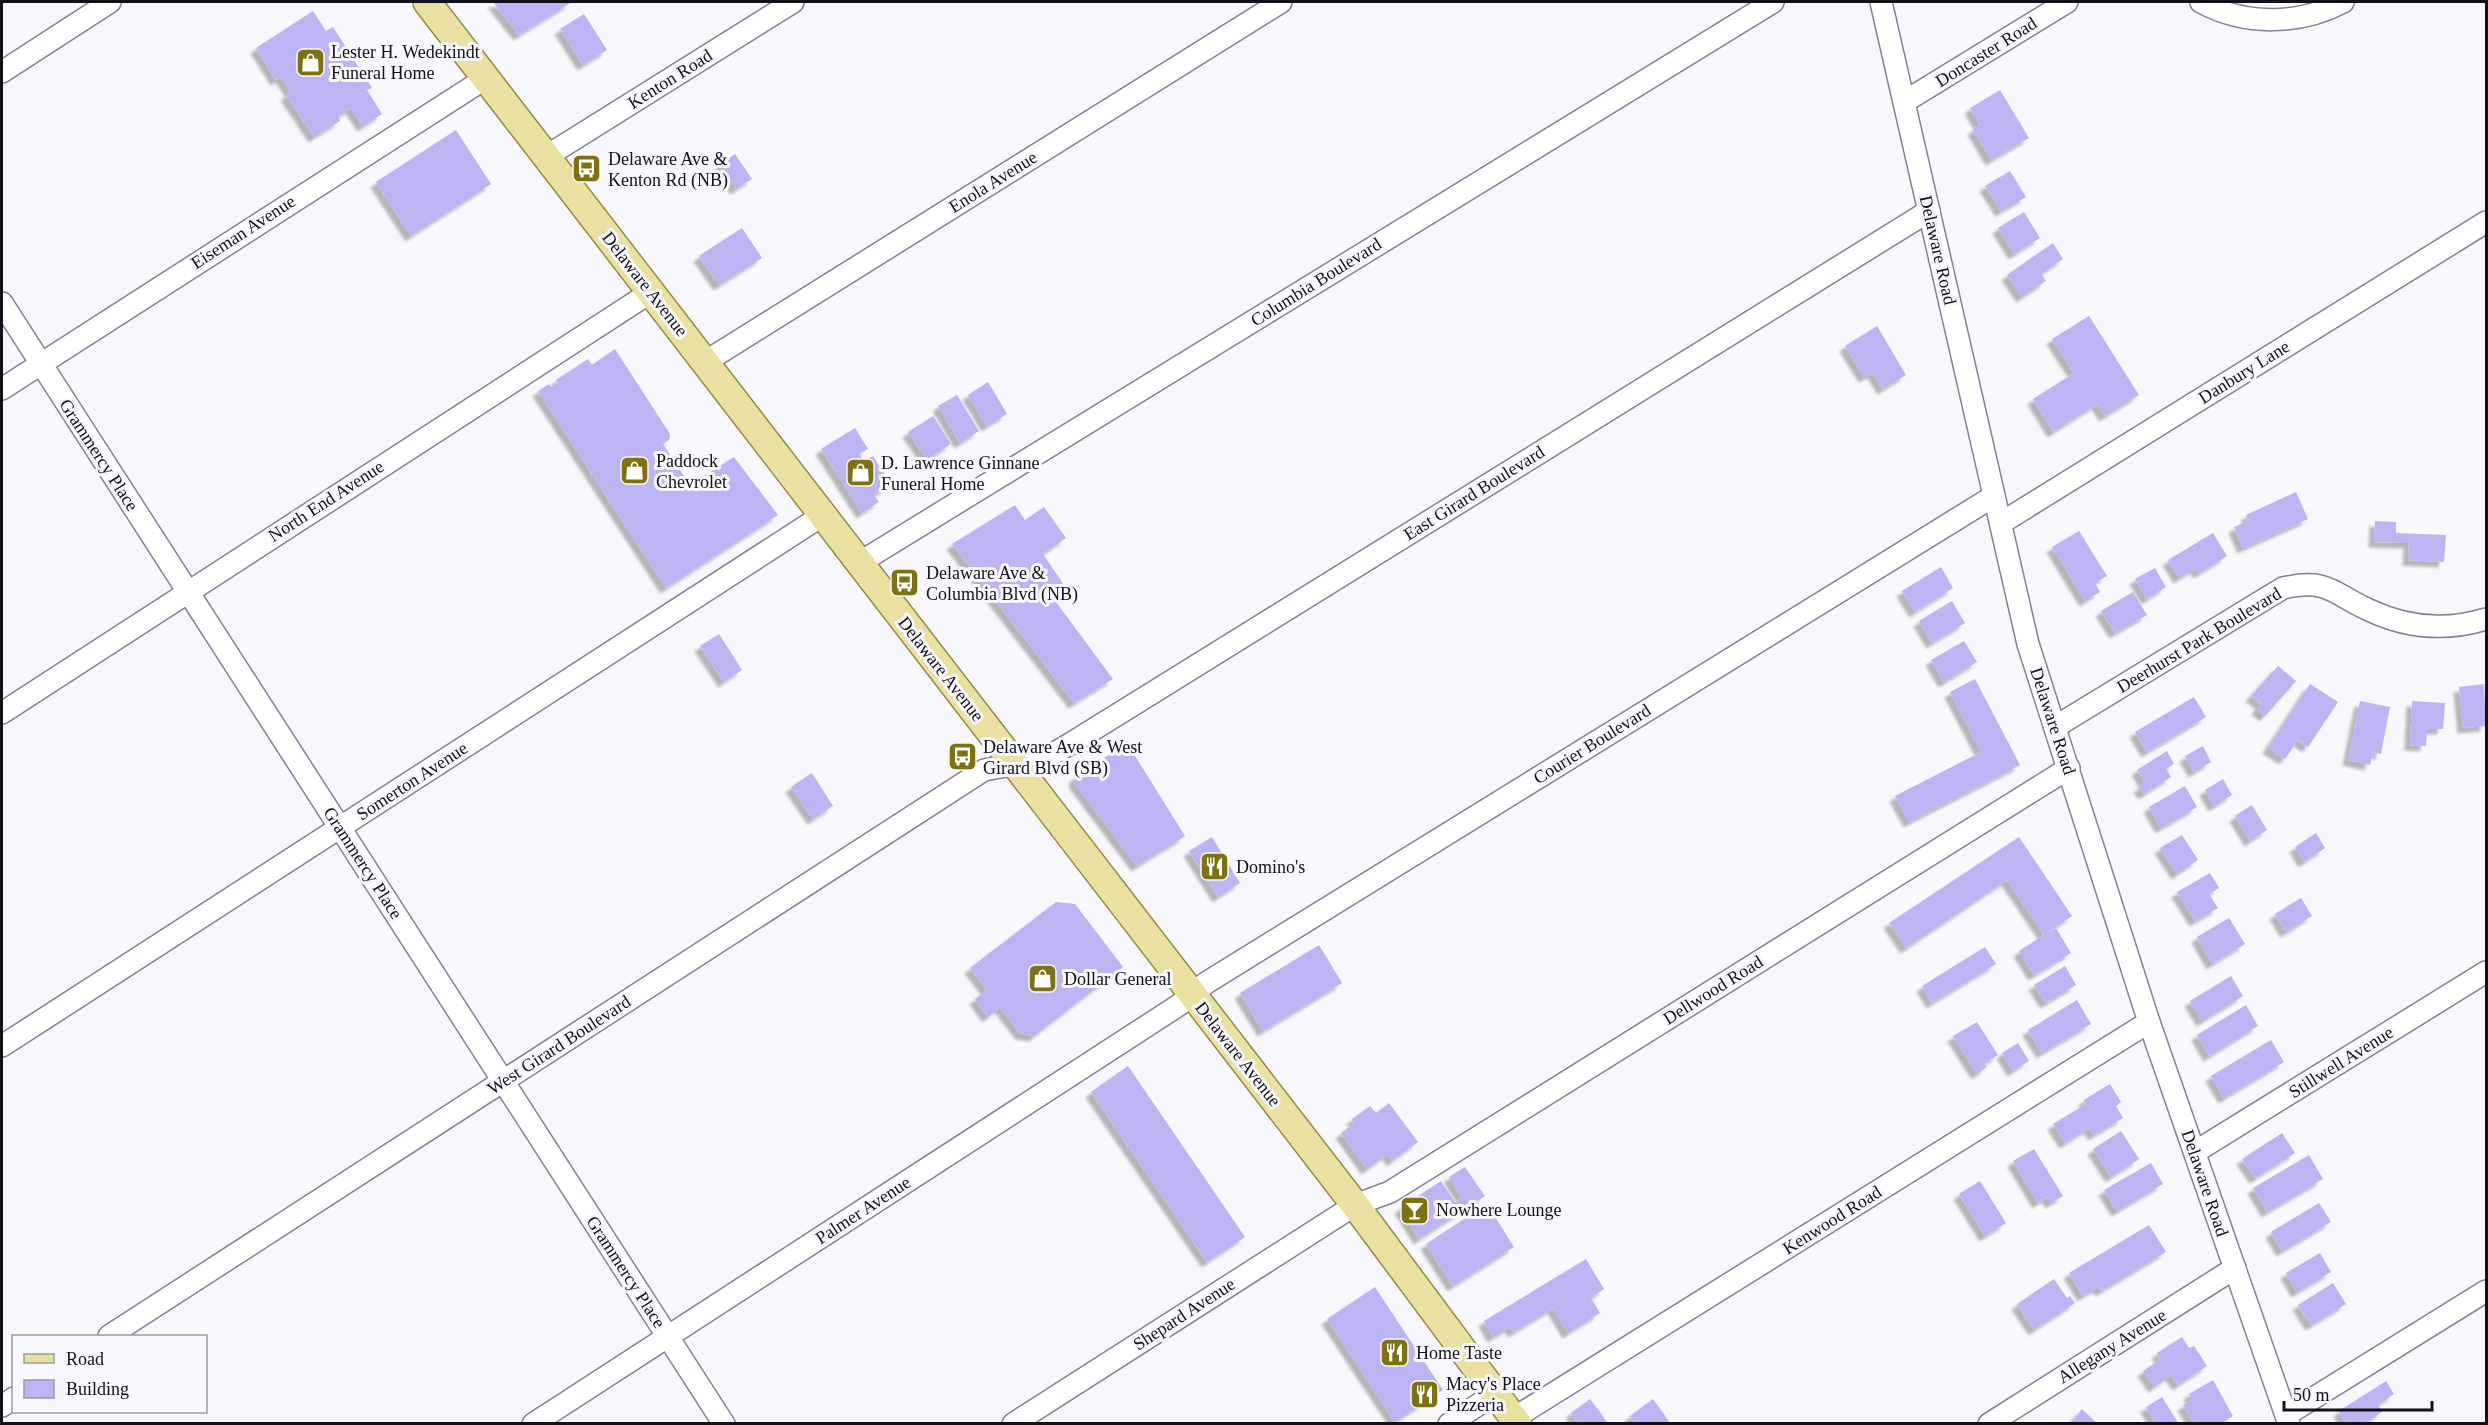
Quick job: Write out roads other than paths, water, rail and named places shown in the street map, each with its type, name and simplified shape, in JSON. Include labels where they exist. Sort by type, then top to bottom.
[{"type":"main road","name":"Delaware Avenue","points":[[427,2],[1355,1205],[1516,1421]]},
{"type":"street","points":[[2,72],[110,2]]},
{"type":"street","name":"Kenton Road","points":[[546,156],[793,2]]},
{"type":"street","name":"Enola Avenue","points":[[705,362],[1281,2]]},
{"type":"street","name":"Columbia Boulevard","points":[[860,563],[1773,2]]},
{"type":"street","name":"Delaware Road","points":[[1881,2],[2028,644],[2149,1022],[2287,1419]]},
{"type":"street","name":"Doncaster Road","points":[[1904,102],[2067,2]]},
{"type":"street","points":[[2201,2],[2223,12],[2248,18],[2279,20],[2309,15],[2343,2]]},
{"type":"street","name":"Eiseman Avenue","points":[[2,389],[486,78]]},
{"type":"street","name":"East Girard Boulevard","points":[[1014,764],[1044,759],[1070,744],[1929,211]]},
{"type":"street","name":"Danbury Lane","points":[[2001,523],[2487,222]]},
{"type":"street","name":"North End Avenue","points":[[2,713],[651,292]]},
{"type":"street","name":"Grammercy Place","points":[[2,303],[724,1424]]},
{"type":"street","name":"Courier Boulevard","points":[[1192,995],[1299,925],[1994,496]]},
{"type":"street","name":"Somerton Avenue","points":[[2,1046],[823,515]]},
{"type":"street","name":"Deerhurst Park Boulevard","points":[[2055,727],[2283,588],[2302,583],[2322,585],[2339,591],[2375,613],[2417,625],[2444,627],[2487,619]]},
{"type":"street","name":"West Girard Boulevard","points":[[111,1335],[984,770],[1014,764]]},
{"type":"street","name":"Dellwood Road","points":[[1355,1205],[1390,1192],[2068,768]]},
{"type":"street","name":"Stillwell Avenue","points":[[2195,1152],[2487,972]]},
{"type":"street","name":"Palmer Avenue","points":[[533,1424],[1192,995]]},
{"type":"street","name":"Kenwood Road","points":[[1516,1421],[2149,1022]]},
{"type":"street","name":"Shepard Avenue","points":[[1013,1424],[1355,1205]]},
{"type":"street","name":"Allegany Avenue","points":[[1989,1424],[2235,1268]]},
{"type":"street","points":[[2287,1419],[2487,1291]]},
{"type":"street","points":[[1449,1424],[1496,1393]]},
{"type":"place","name":"Lester H. Wedekindt Funeral Home","points":[[310,62]]},
{"type":"place","name":"Delaware Ave & Kenton Rd (NB)","points":[[587,169]]},
{"type":"place","name":"Paddock Chevrolet","points":[[635,471]]},
{"type":"place","name":"D. Lawrence Ginnane Funeral Home","points":[[860,473]]},
{"type":"place","name":"Delaware Ave & Columbia Blvd (NB)","points":[[905,583]]},
{"type":"place","name":"Delaware Ave & West Girard Blvd (SB)","points":[[962,757]]},
{"type":"place","name":"Domino's","points":[[1215,867]]},
{"type":"place","name":"Dollar General","points":[[1043,979]]},
{"type":"place","name":"Nowhere Lounge","points":[[1415,1210]]},
{"type":"place","name":"Home Taste","points":[[1395,1353]]},
{"type":"place","name":"Macy's Place Pizzeria","points":[[1425,1394]]}]
